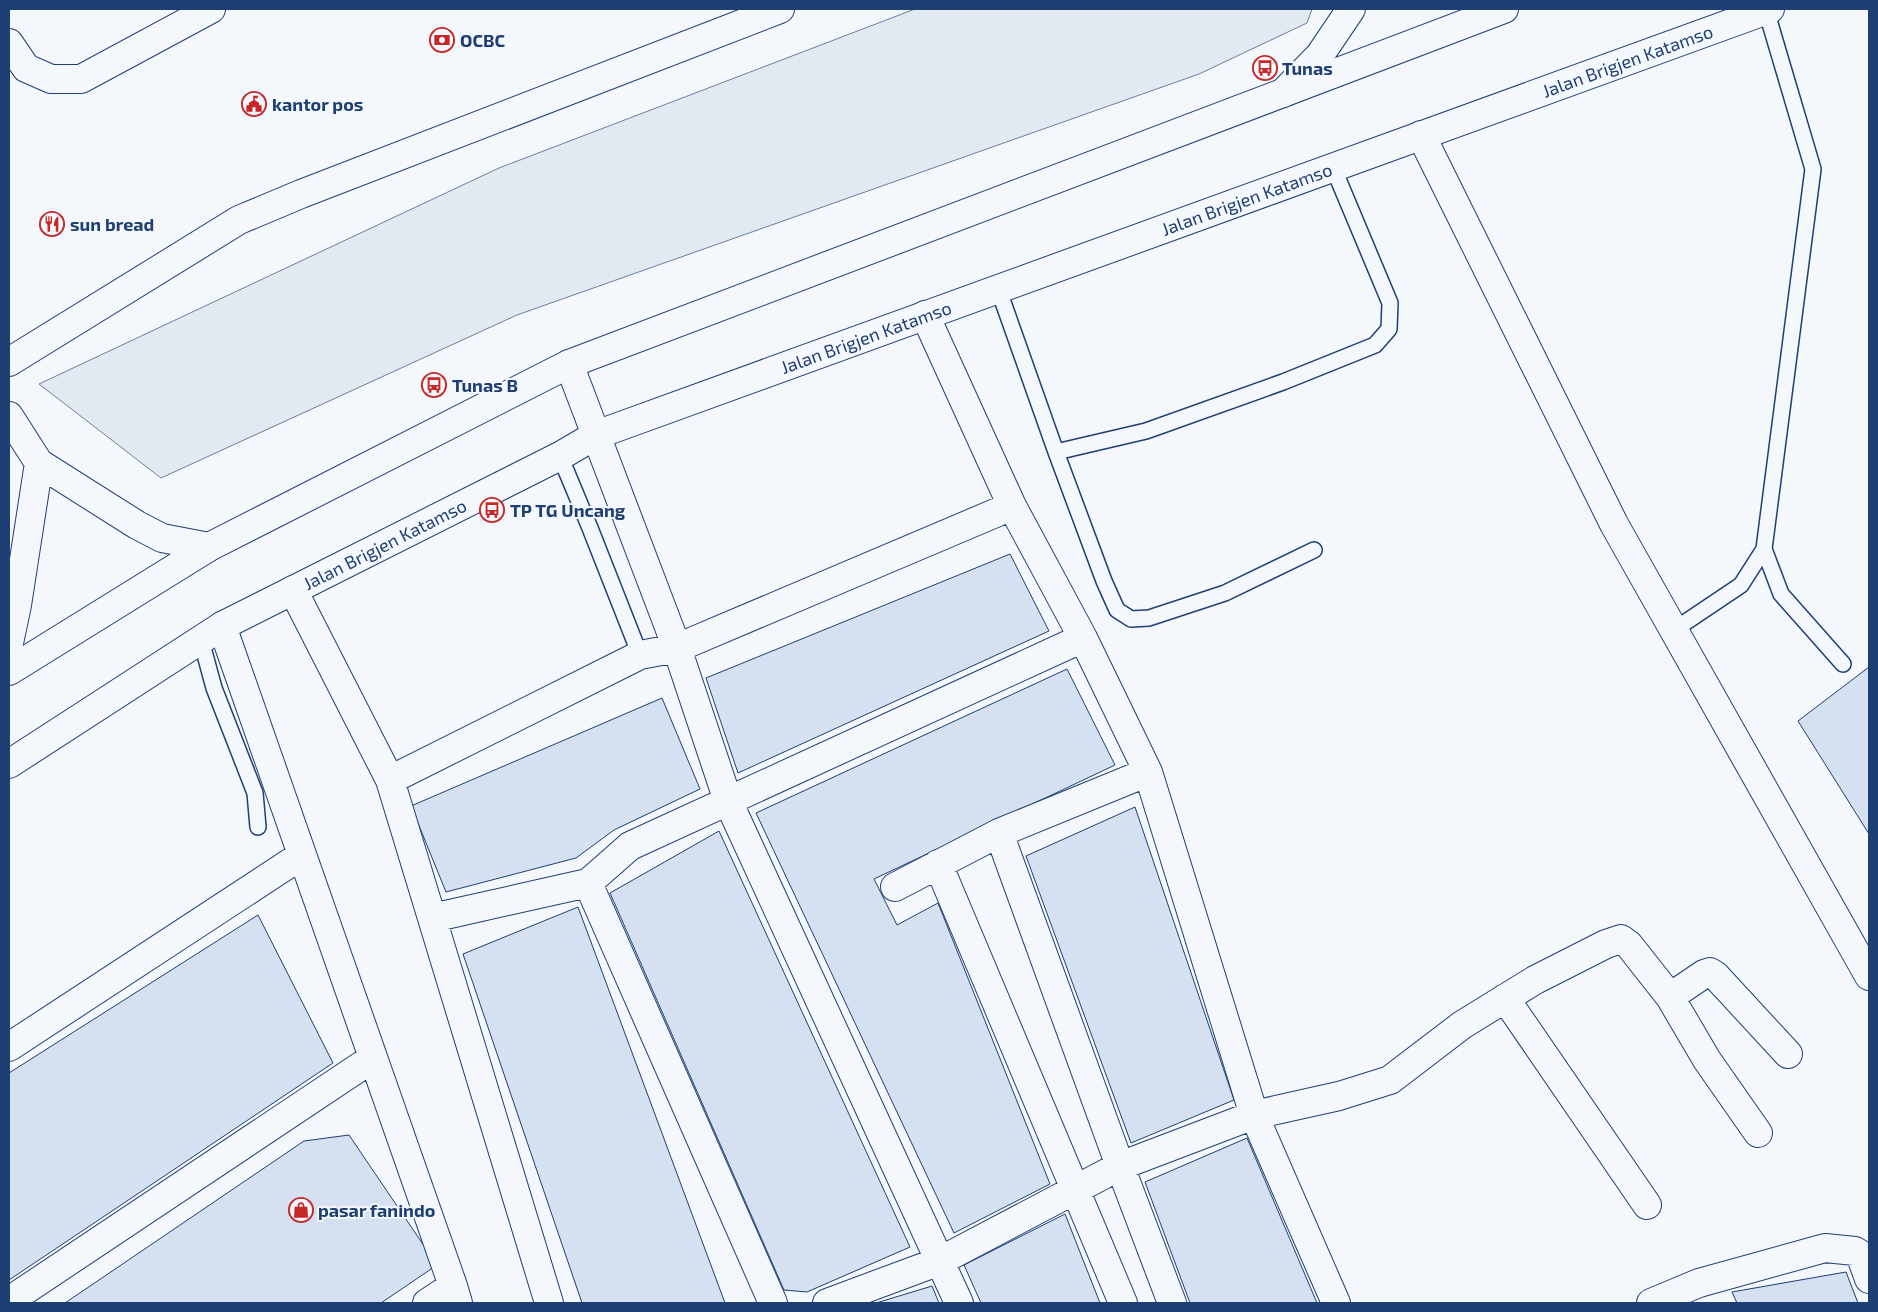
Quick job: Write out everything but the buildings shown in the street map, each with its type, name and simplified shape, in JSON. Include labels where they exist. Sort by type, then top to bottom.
[{"type":"main road","points":[[9,42],[26,68],[51,79],[82,79],[211,9]]},
{"type":"main road","points":[[9,362],[239,220],[310,190],[780,9]]},
{"type":"main road","points":[[1283,93],[1320,55],[1351,9]]},
{"type":"main road","points":[[9,671],[209,547],[569,364],[1504,9]]},
{"type":"main road","name":"Jalan Brigjen Katamso","points":[[9,764],[212,633],[293,590],[560,456],[596,435],[1768,9]]},
{"type":"main road","points":[[1421,135],[1614,524],[1869,976]]},
{"type":"main road","points":[[925,315],[1012,506],[1083,638],[1148,772],[1254,1114],[1336,1303]]},
{"type":"main road","points":[[569,364],[677,648],[728,801],[959,1303]]},
{"type":"main road","points":[[9,416],[39,463],[137,525],[162,538],[209,547]]},
{"type":"main road","points":[[9,643],[17,605],[39,463]]},
{"type":"main road","points":[[390,780],[640,655],[677,648],[1012,506]]},
{"type":"main road","points":[[293,590],[390,780],[549,1303]]},
{"type":"main road","points":[[212,633],[302,855],[455,1295],[427,1303]]},
{"type":"main road","points":[[432,918],[588,883],[630,846],[1083,638]]},
{"type":"main road","points":[[895,887],[999,833],[1148,772]]},
{"type":"main road","points":[[999,833],[1172,1303]]},
{"type":"main road","points":[[9,1047],[302,855]]},
{"type":"main road","points":[[938,864],[1123,1303]]},
{"type":"main road","points":[[588,883],[773,1303]]},
{"type":"main road","points":[[827,1303],[940,1261],[1120,1166],[1254,1114],[1339,1096],[1390,1080],[1462,1026],[1505,998],[1535,980],[1606,944],[1620,939],[1629,945],[1670,997],[1706,1060],[1758,1133]]},
{"type":"main road","points":[[1670,997],[1710,972],[1715,975],[1788,1054]]},
{"type":"main road","points":[[1505,998],[1647,1205]]},
{"type":"main road","points":[[9,1302],[373,1058]]},
{"type":"main road","points":[[1651,1303],[1703,1293],[1825,1248],[1856,1251],[1860,1254],[1869,1279]]},
{"type":"lane","points":[[1674,630],[1741,585],[1764,549],[1813,169],[1768,9]]},
{"type":"lane","points":[[1056,452],[1146,431],[1283,382],[1375,345],[1389,329],[1390,303],[1333,167]]},
{"type":"lane","points":[[998,288],[1056,452],[1117,610],[1131,619],[1149,618],[1225,593],[1314,550]]},
{"type":"lane","points":[[560,456],[583,508],[640,655]]},
{"type":"lane","points":[[1764,549],[1781,594],[1844,664]]},
{"type":"lane","points":[[212,633],[214,688],[255,793],[258,827]]},
{"type":"shaded area","points":[[915,9],[1312,9],[1307,23],[1199,74],[517,315],[161,478],[39,384],[499,168]]},
{"type":"place","name":"OCBC","points":[[442,40]]},
{"type":"place","name":"Tunas","points":[[1265,68]]},
{"type":"place","name":"kantor pos","points":[[254,104]]},
{"type":"place","name":"sun bread","points":[[52,224]]},
{"type":"place","name":"Tunas B","points":[[434,385]]},
{"type":"place","name":"TP TG Uncang","points":[[492,510]]},
{"type":"place","name":"pasar fanindo","points":[[301,1210]]}]
